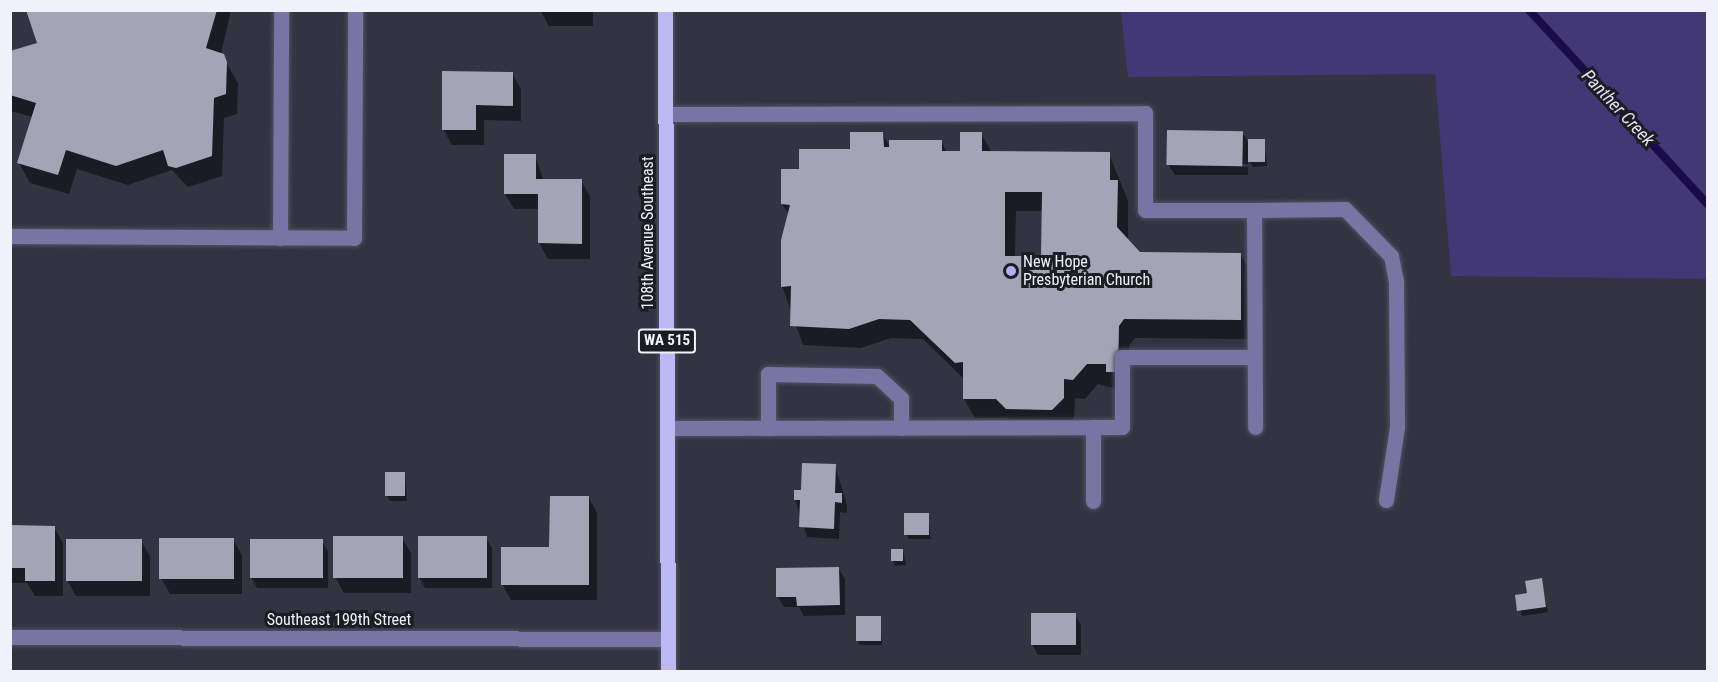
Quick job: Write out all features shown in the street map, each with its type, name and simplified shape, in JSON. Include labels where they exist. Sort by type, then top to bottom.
[{"type":"main road","name":"108th Avenue Southeast","points":[[665,10],[669,672]]},
{"type":"street","points":[[280,238],[281,10]]},
{"type":"street","points":[[10,236],[354,238],[355,10]]},
{"type":"street","points":[[666,114],[1144,113],[1144,210],[1346,209],[1395,266],[1397,427],[1386,500]]},
{"type":"street","points":[[1254,210],[1254,427]]},
{"type":"street","points":[[667,428],[1122,427],[1122,357],[1254,357]]},
{"type":"street","points":[[768,428],[768,374],[877,376],[901,398],[901,428]]},
{"type":"street","points":[[1093,428],[1093,501]]},
{"type":"street","name":"Southeast 199th Street","points":[[10,637],[668,639]]},
{"type":"shaded area","points":[[1121,11],[1707,11],[1707,279],[1451,276],[1435,74],[1128,77]]},
{"type":"building","points":[[26,10],[217,10],[206,48],[224,54],[227,62],[226,94],[214,98],[212,156],[176,168],[168,166],[163,150],[116,166],[66,150],[58,175],[17,163],[36,103],[10,95],[10,51],[37,43]]},
{"type":"building","points":[[442,71],[513,72],[513,106],[476,105],[476,130],[442,130]]},
{"type":"building","points":[[1167,130],[1243,131],[1242,166],[1166,165]]},
{"type":"building","name":"New Hope Presbyterian Church","points":[[850,132],[883,132],[884,147],[889,147],[889,140],[942,140],[942,151],[960,151],[960,132],[982,132],[982,151],[1110,152],[1110,180],[1118,180],[1117,227],[1140,252],[1241,253],[1241,320],[1124,319],[1119,326],[1118,372],[1106,372],[1106,364],[1087,364],[1073,380],[1064,379],[1064,398],[1052,410],[1006,409],[996,399],[963,399],[963,362],[955,363],[910,320],[879,319],[849,329],[790,326],[791,286],[781,287],[781,240],[790,205],[781,204],[781,169],[799,169],[799,149],[850,149]],"holes":[[[1005,192],[1042,192],[1041,256],[1005,256]]]},
{"type":"building","points":[[1248,139],[1265,139],[1265,162],[1248,162]]},
{"type":"building","points":[[504,154],[536,154],[536,179],[582,179],[582,244],[538,243],[538,194],[504,194]]},
{"type":"building","points":[[802,463],[836,464],[835,493],[842,493],[842,503],[835,502],[834,529],[799,527],[800,500],[794,500],[794,490],[801,490]]},
{"type":"building","points":[[385,472],[405,472],[405,496],[385,496]]},
{"type":"building","points":[[550,496],[589,496],[589,585],[501,585],[501,547],[549,547]]},
{"type":"building","points":[[904,513],[929,513],[929,535],[904,535]]},
{"type":"building","points":[[10,525],[55,526],[55,581],[25,581],[25,568],[10,568]]},
{"type":"building","points":[[333,536],[403,536],[403,578],[333,578]]},
{"type":"building","points":[[418,536],[487,536],[487,578],[418,578]]},
{"type":"building","points":[[159,538],[234,538],[234,579],[159,579]]},
{"type":"building","points":[[66,539],[142,539],[142,581],[66,581]]},
{"type":"building","points":[[250,539],[323,539],[323,578],[250,578]]},
{"type":"building","points":[[891,549],[903,549],[903,561],[891,561]]},
{"type":"building","points":[[839,567],[840,605],[797,606],[796,597],[776,597],[776,568]]},
{"type":"building","points":[[1542,578],[1546,607],[1517,611],[1515,595],[1527,593],[1525,581]]},
{"type":"building","points":[[1031,613],[1076,613],[1076,645],[1031,645]]},
{"type":"building","points":[[856,616],[881,616],[881,641],[856,641]]},
{"type":"waterway","name":"Panther Creek","points":[[1529,10],[1708,205]]},
{"type":"place","name":"New Hope Presbyterian Church","points":[[1011,271]]}]
